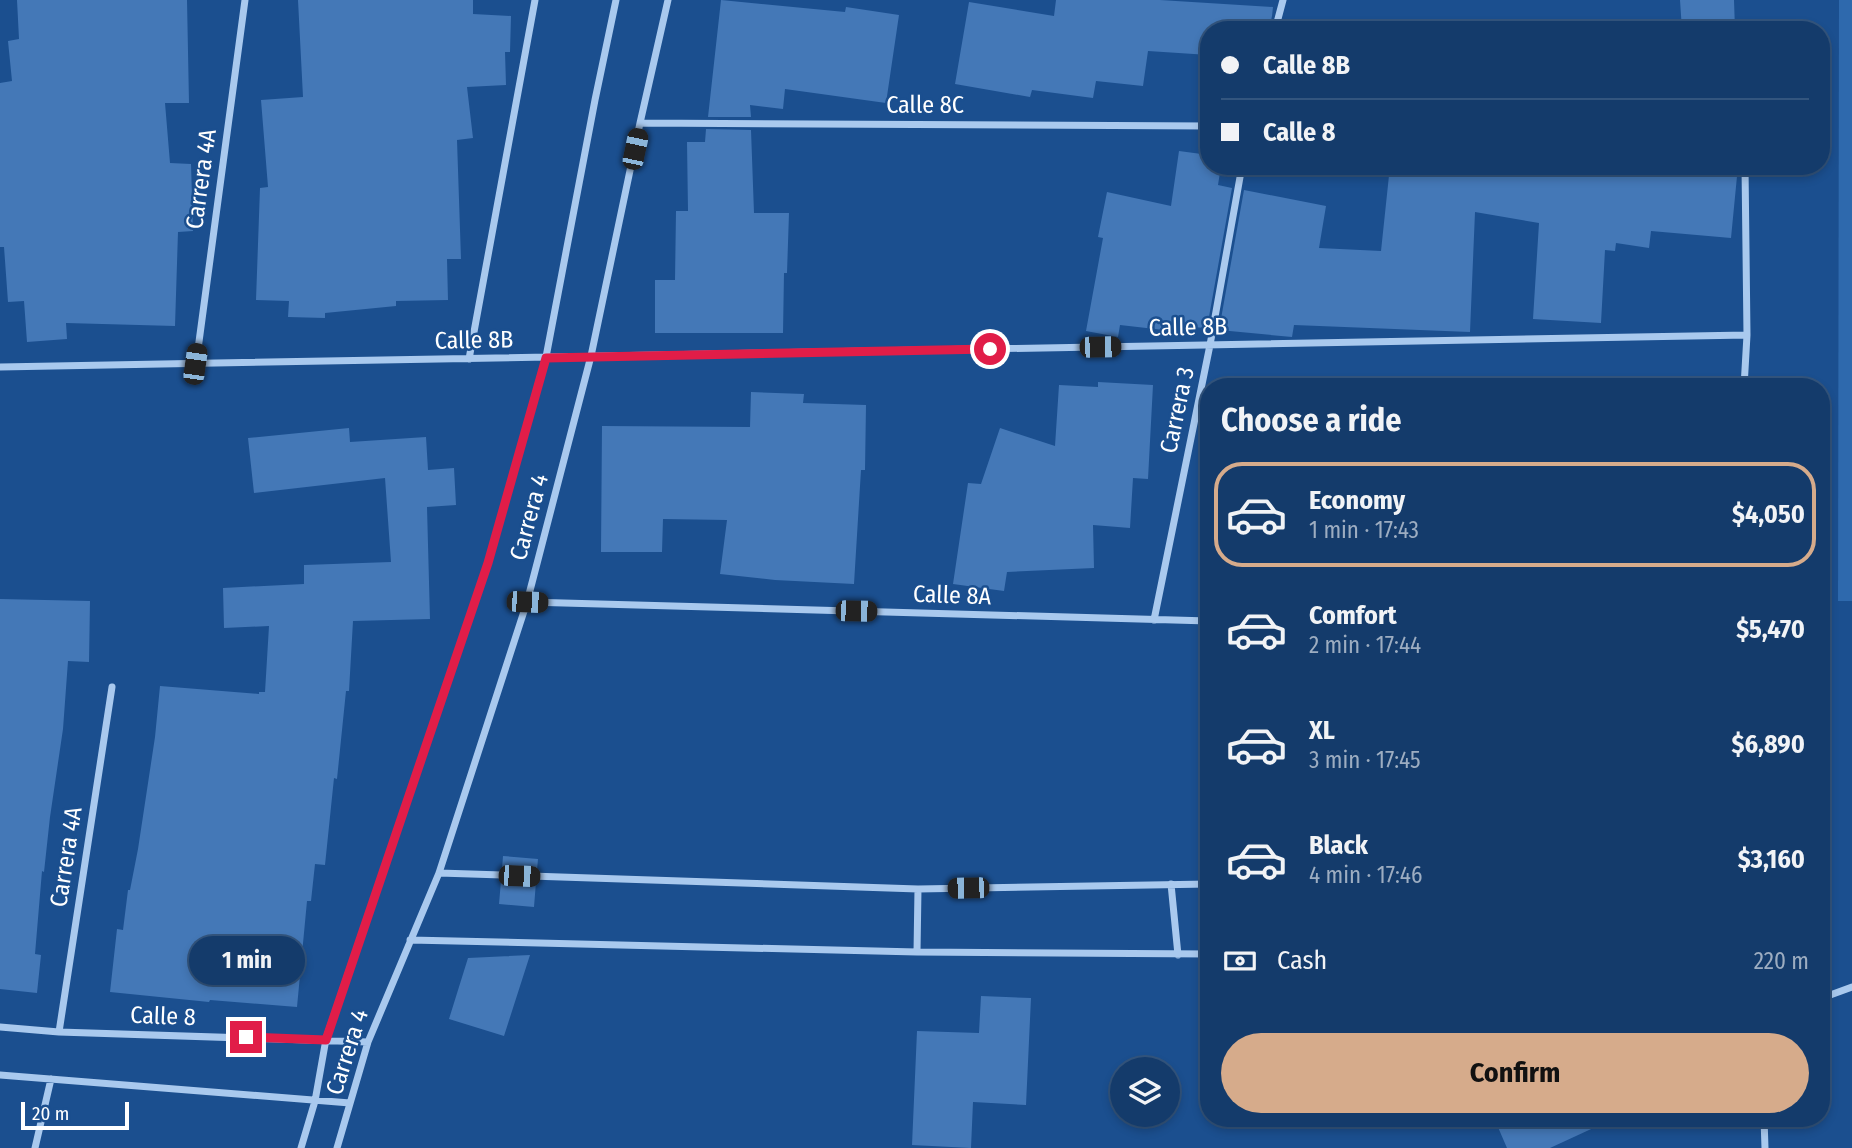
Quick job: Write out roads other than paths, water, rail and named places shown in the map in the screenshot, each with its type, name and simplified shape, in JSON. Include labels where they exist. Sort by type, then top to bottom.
[{"type":"street","name":"Carrera 4A","points":[[195,364],[245,0]]},
{"type":"street","points":[[469,359],[536,0]]},
{"type":"street","name":"Carrera 4","points":[[301,1148],[315,1101],[326,1040],[488,563],[546,358],[616,0]]},
{"type":"street","name":"Carrera 4","points":[[337,1148],[368,1042],[439,873],[527,602],[591,356],[668,0]]},
{"type":"street","points":[[1277,21],[1283,0]]},
{"type":"street","name":"Calle 8C","points":[[640,123],[1200,126]]},
{"type":"street","name":"Carrera 3","points":[[1203,378],[1240,175]]},
{"type":"street","points":[[1745,175],[1747,335],[1745,378]]},
{"type":"street","name":"Calle 8B","points":[[0,367],[1747,335]]},
{"type":"street","name":"Carrera 3","points":[[1154,620],[1200,394]]},
{"type":"street","name":"Calle 8A","points":[[527,602],[1200,621]]},
{"type":"street","name":"Carrera 4A","points":[[59,1032],[113,687]]},
{"type":"street","points":[[439,873],[918,889],[1200,884]]},
{"type":"street","points":[[1171,884],[1178,955]]},
{"type":"street","points":[[917,952],[918,889]]},
{"type":"street","points":[[410,940],[917,952],[1200,954]]},
{"type":"street","points":[[1830,995],[1852,986]]},
{"type":"street","name":"Calle 8","points":[[0,1027],[59,1032],[368,1042]]},
{"type":"street","points":[[0,1075],[350,1103]]},
{"type":"street","points":[[35,1148],[51,1079]]},
{"type":"street","points":[[1764,1127],[1765,1148]]}]
